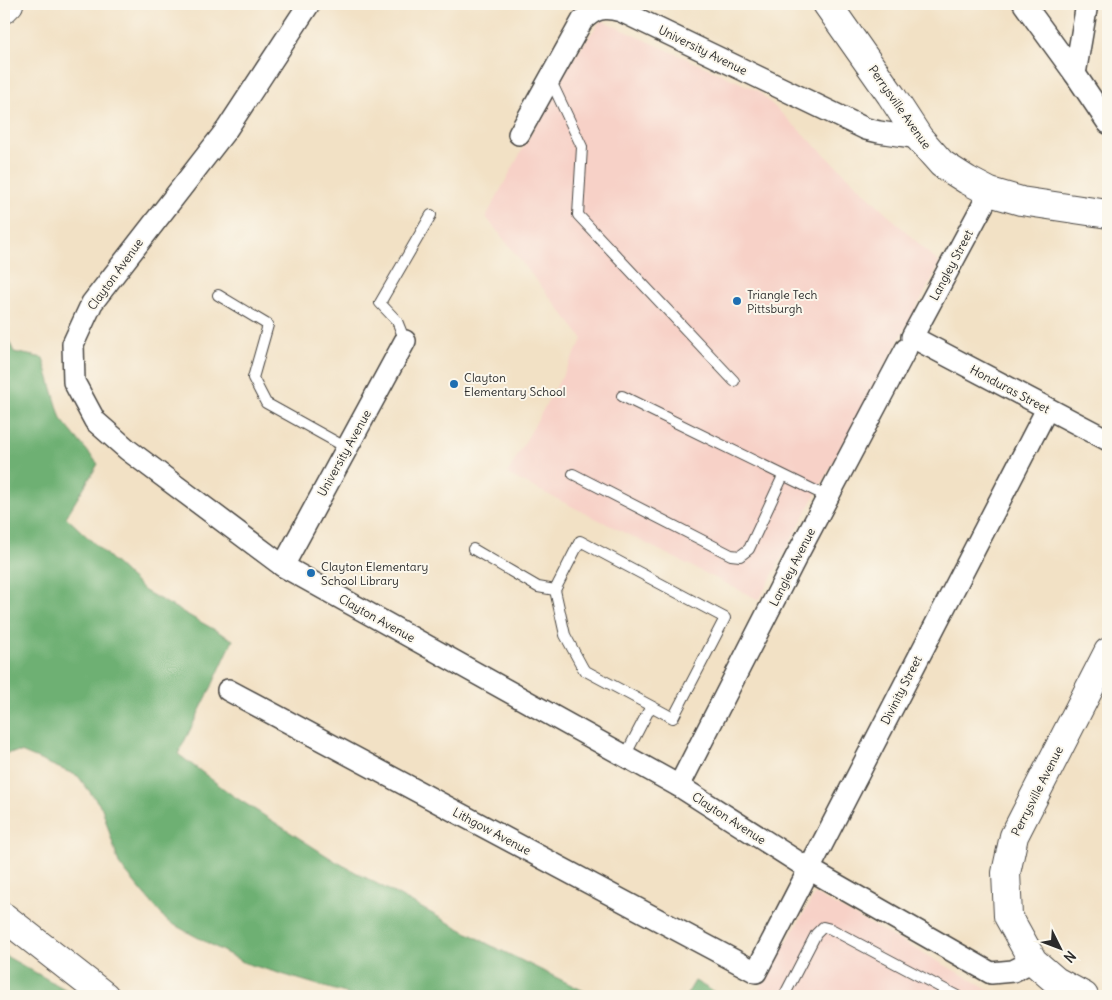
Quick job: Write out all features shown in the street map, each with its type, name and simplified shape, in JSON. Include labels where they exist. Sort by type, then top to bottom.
[{"type":"street","points":[[4,9],[10,4]]},
{"type":"street","name":"Clayton Avenue","points":[[309,4],[227,129],[92,303],[73,344],[74,382],[95,421],[128,450],[283,566],[680,786],[809,870],[991,973],[1013,971],[1033,961]]},
{"type":"street","name":"Perrysville Avenue","points":[[827,4],[919,138],[942,164],[990,192],[1021,201],[1108,214]]},
{"type":"street","points":[[1024,4],[1108,123]]},
{"type":"street","points":[[1075,74],[1087,4]]},
{"type":"street","name":"University Avenue","points":[[519,134],[582,22],[590,13],[610,8],[621,11],[866,129],[919,138]]},
{"type":"street","name":"Langley Street","points":[[909,343],[990,192]]},
{"type":"street","name":"University Avenue","points":[[283,566],[405,341]]},
{"type":"street","name":"Honduras Street","points":[[909,343],[1108,440]]},
{"type":"street","name":"Langley Avenue","points":[[680,786],[909,343]]},
{"type":"street","name":"Divinity Street","points":[[756,972],[1047,409]]},
{"type":"street","name":"Perrysville Avenue","points":[[1084,996],[1058,986],[1056,981],[1033,961],[1008,916],[1006,873],[1014,836],[1105,664]]},
{"type":"street","name":"Lithgow Avenue","points":[[228,690],[756,972]]},
{"type":"street","points":[[4,917],[96,991],[105,996]]},
{"type":"lane","points":[[550,78],[582,147],[578,215],[734,381]]},
{"type":"lane","points":[[405,341],[397,321],[380,303],[432,215]]},
{"type":"lane","points":[[218,296],[268,325],[253,378],[266,403],[347,448]]},
{"type":"lane","points":[[622,396],[828,498]]},
{"type":"lane","points":[[573,474],[731,555],[740,556],[749,549],[783,476]]},
{"type":"lane","points":[[580,541],[725,618],[673,718],[651,706],[584,670],[565,636],[554,590],[580,541]]},
{"type":"lane","points":[[473,549],[538,586],[554,590]]},
{"type":"lane","points":[[625,756],[651,706]]},
{"type":"lane","points":[[784,996],[816,934],[823,927],[957,996]]},
{"type":"shaded area","name":"Triangle Tech Pittsburgh","points":[[601,20],[758,91],[940,264],[759,600],[507,474],[583,339],[486,217],[564,72]]},
{"type":"shaded area","points":[[815,894],[1001,996],[755,996]]},
{"type":"green space","points":[[4,330],[14,352],[43,358],[61,419],[98,464],[66,517],[145,591],[233,640],[178,754],[232,795],[335,861],[490,945],[594,996],[350,996],[245,963],[167,921],[119,864],[102,808],[78,776],[21,752],[4,753]]},
{"type":"green space","points":[[4,955],[70,992],[75,996],[4,996]]},
{"type":"green space","points":[[695,981],[721,996],[686,996]]},
{"type":"place","name":"Triangle Tech Pittsburgh","points":[[737,301]]},
{"type":"place","name":"Clayton Elementary School","points":[[454,384]]},
{"type":"place","name":"Clayton Elementary School Library","points":[[311,573]]}]
